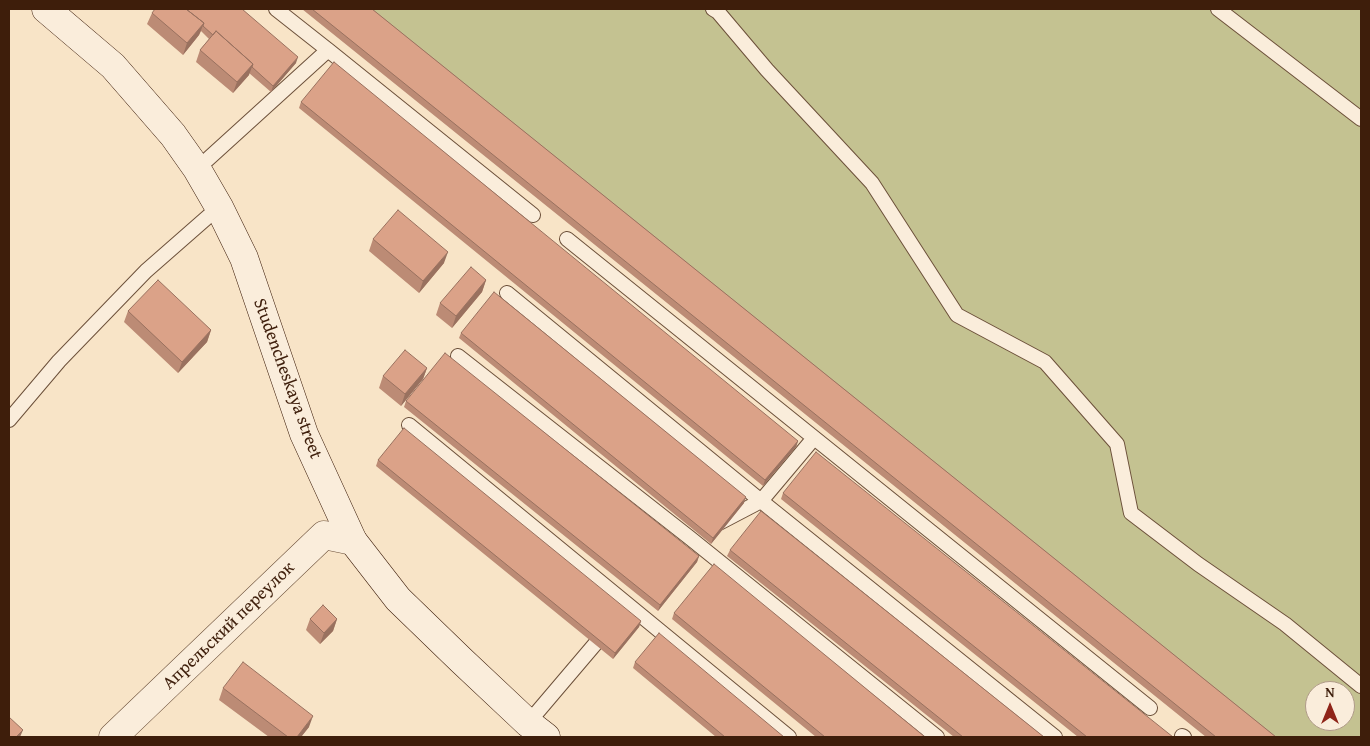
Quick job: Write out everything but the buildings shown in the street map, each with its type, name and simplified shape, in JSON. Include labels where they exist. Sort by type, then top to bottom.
[{"type":"main road","name":"Studencheskaya street","points":[[46,9],[113,66],[172,135],[197,169],[244,258],[304,434],[353,541],[398,599],[537,730]]},
{"type":"main road","name":"Апрельский переулок","points":[[113,737],[324,535],[353,541]]},
{"type":"lane","points":[[276,9],[533,214]]},
{"type":"lane","points":[[713,9],[718,12],[768,70],[872,183],[957,315],[1045,362],[1117,444],[1131,513],[1198,564],[1285,624],[1361,686]]},
{"type":"lane","points":[[1218,9],[1361,119]]},
{"type":"lane","points":[[197,169],[328,50]]},
{"type":"lane","points":[[9,420],[59,361],[146,271],[219,208]]},
{"type":"lane","points":[[567,239],[1150,708]]},
{"type":"lane","points":[[507,293],[761,501],[1055,737]]},
{"type":"lane","points":[[458,356],[687,541],[937,737]]},
{"type":"lane","points":[[408,425],[622,614],[789,737]]},
{"type":"lane","points":[[687,541],[761,501],[814,438]]},
{"type":"lane","points":[[537,730],[622,614],[640,593]]},
{"type":"shaded area","points":[[363,9],[1361,9],[1361,737],[1266,737]]}]
